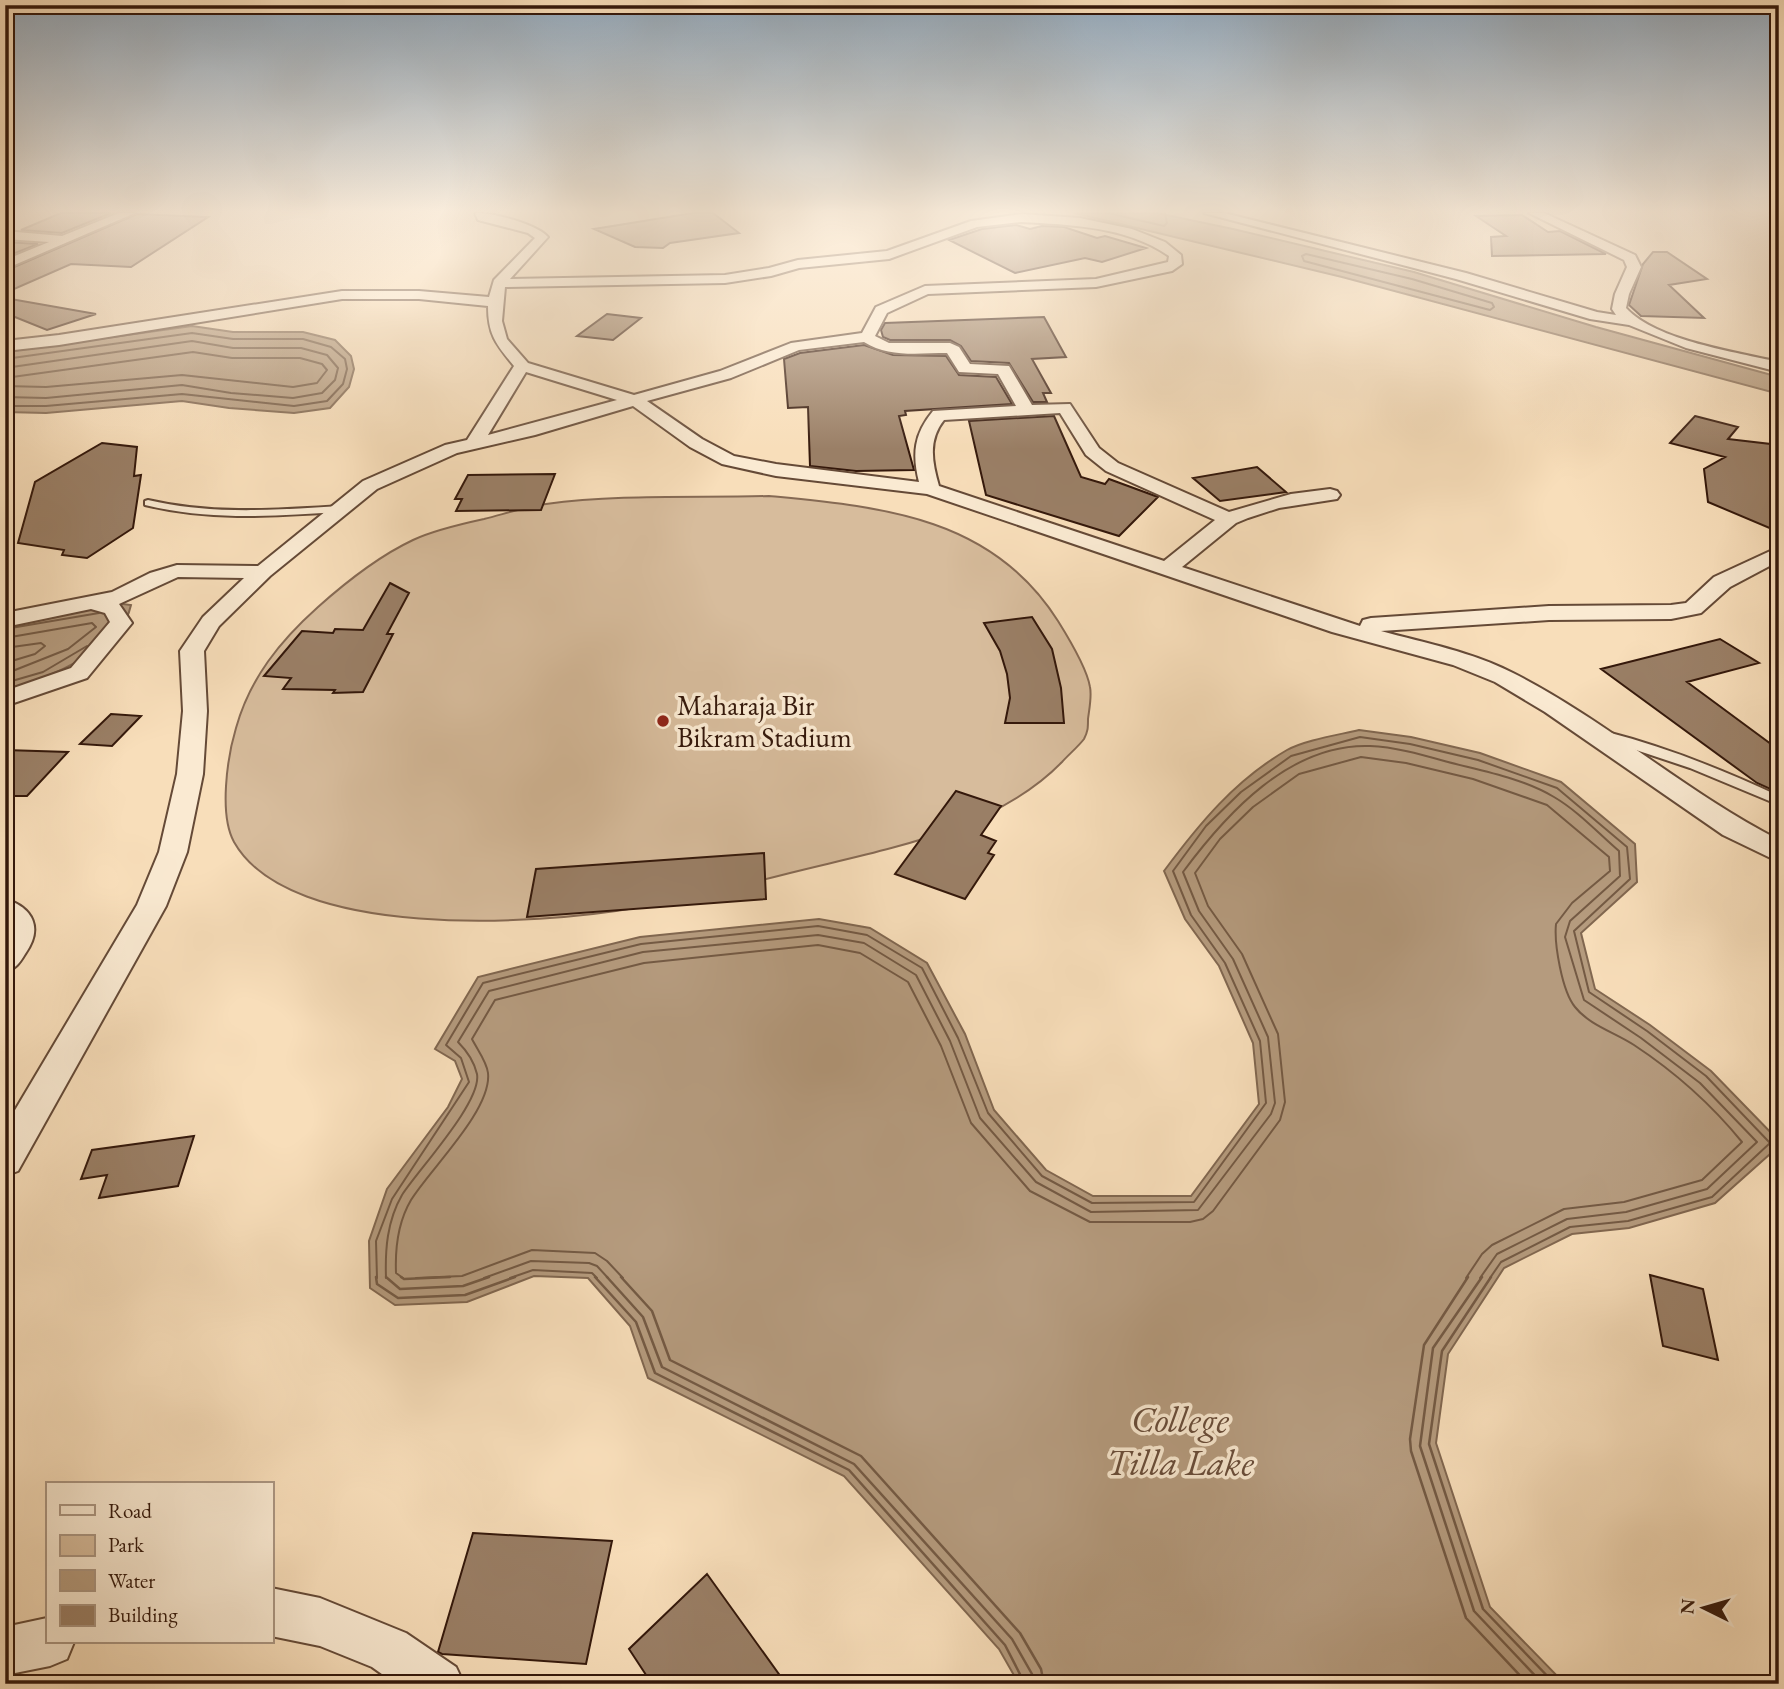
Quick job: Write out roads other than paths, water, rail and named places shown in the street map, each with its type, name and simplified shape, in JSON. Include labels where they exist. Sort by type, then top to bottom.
[{"type":"street","points":[[497,292],[495,321],[500,340],[522,366],[635,400],[696,443],[728,460],[776,470],[930,489],[1340,627],[1418,647],[1482,668],[1554,707],[1733,828],[1779,852]]},
{"type":"street","points":[[867,337],[881,310],[921,292]]},
{"type":"street","points":[[1515,292],[1595,316],[1629,321],[1677,340],[1777,365]]},
{"type":"street","points":[[1623,292],[1619,309],[1629,321]]},
{"type":"street","points":[[5,346],[352,294],[419,295],[495,302]]},
{"type":"street","points":[[5,1160],[151,905],[173,852],[190,774],[195,710],[192,651],[211,622],[263,572],[369,485],[451,449],[528,431],[659,391],[725,375],[796,346],[867,337],[885,347],[950,348],[965,369],[1003,369],[1026,409]]},
{"type":"street","points":[[474,443],[522,366]]},
{"type":"street","points":[[930,489],[924,466],[923,441],[927,428],[939,415],[1058,408],[1068,411],[1091,451],[1112,467],[1229,519]]},
{"type":"street","points":[[1166,569],[1229,519],[1257,506],[1288,498],[1330,495]]},
{"type":"street","points":[[1340,627],[1549,612],[1671,612],[1693,608],[1722,582],[1779,553]]},
{"type":"street","points":[[5,620],[126,594],[157,577],[177,571],[263,572]]},
{"type":"street","points":[[5,699],[79,673],[121,624],[114,609],[93,603]]},
{"type":"street","points":[[5,910],[18,919],[19,940],[5,960]]},
{"type":"street","points":[[273,1612],[320,1622],[389,1650],[439,1684]]},
{"type":"street","points":[[5,1651],[46,1643]]},
{"type":"lane","points":[[148,503],[168,509],[207,513],[340,509]]},
{"type":"lane","points":[[1589,732],[1648,747],[1715,772],[1779,801]]},
{"type":"water","points":[[1397,292],[1480,292],[1779,377],[1779,394]]},
{"type":"water","points":[[192,326],[233,332],[303,332],[335,340],[351,356],[354,369],[349,387],[330,408],[294,413],[182,401],[46,413],[5,412],[5,352]]},
{"type":"water","points":[[115,603],[131,605],[125,621],[98,649],[60,670],[5,691],[5,622]]},
{"type":"water","name":"College Tilla Lake","points":[[1359,730],[1411,737],[1480,753],[1561,782],[1635,844],[1637,882],[1581,933],[1595,989],[1650,1025],[1711,1071],[1779,1141],[1779,1146],[1715,1203],[1629,1228],[1572,1234],[1504,1268],[1448,1354],[1436,1443],[1490,1607],[1565,1684],[1019,1684],[999,1649],[844,1476],[648,1378],[630,1326],[588,1278],[534,1276],[467,1302],[395,1305],[370,1288],[369,1241],[387,1189],[448,1107],[462,1079],[455,1061],[435,1049],[478,977],[640,937],[819,919],[870,928],[927,963],[965,1034],[994,1110],[1046,1170],[1093,1196],[1191,1196],[1259,1104],[1253,1043],[1219,966],[1185,919],[1164,871],[1219,804],[1268,762],[1303,743]]},
{"type":"water","points":[[1779,1554],[1779,1684],[1777,1684],[1771,1645]]},
{"type":"place","name":"Maharaja Bir Bikram Stadium","points":[[663,721]]}]
